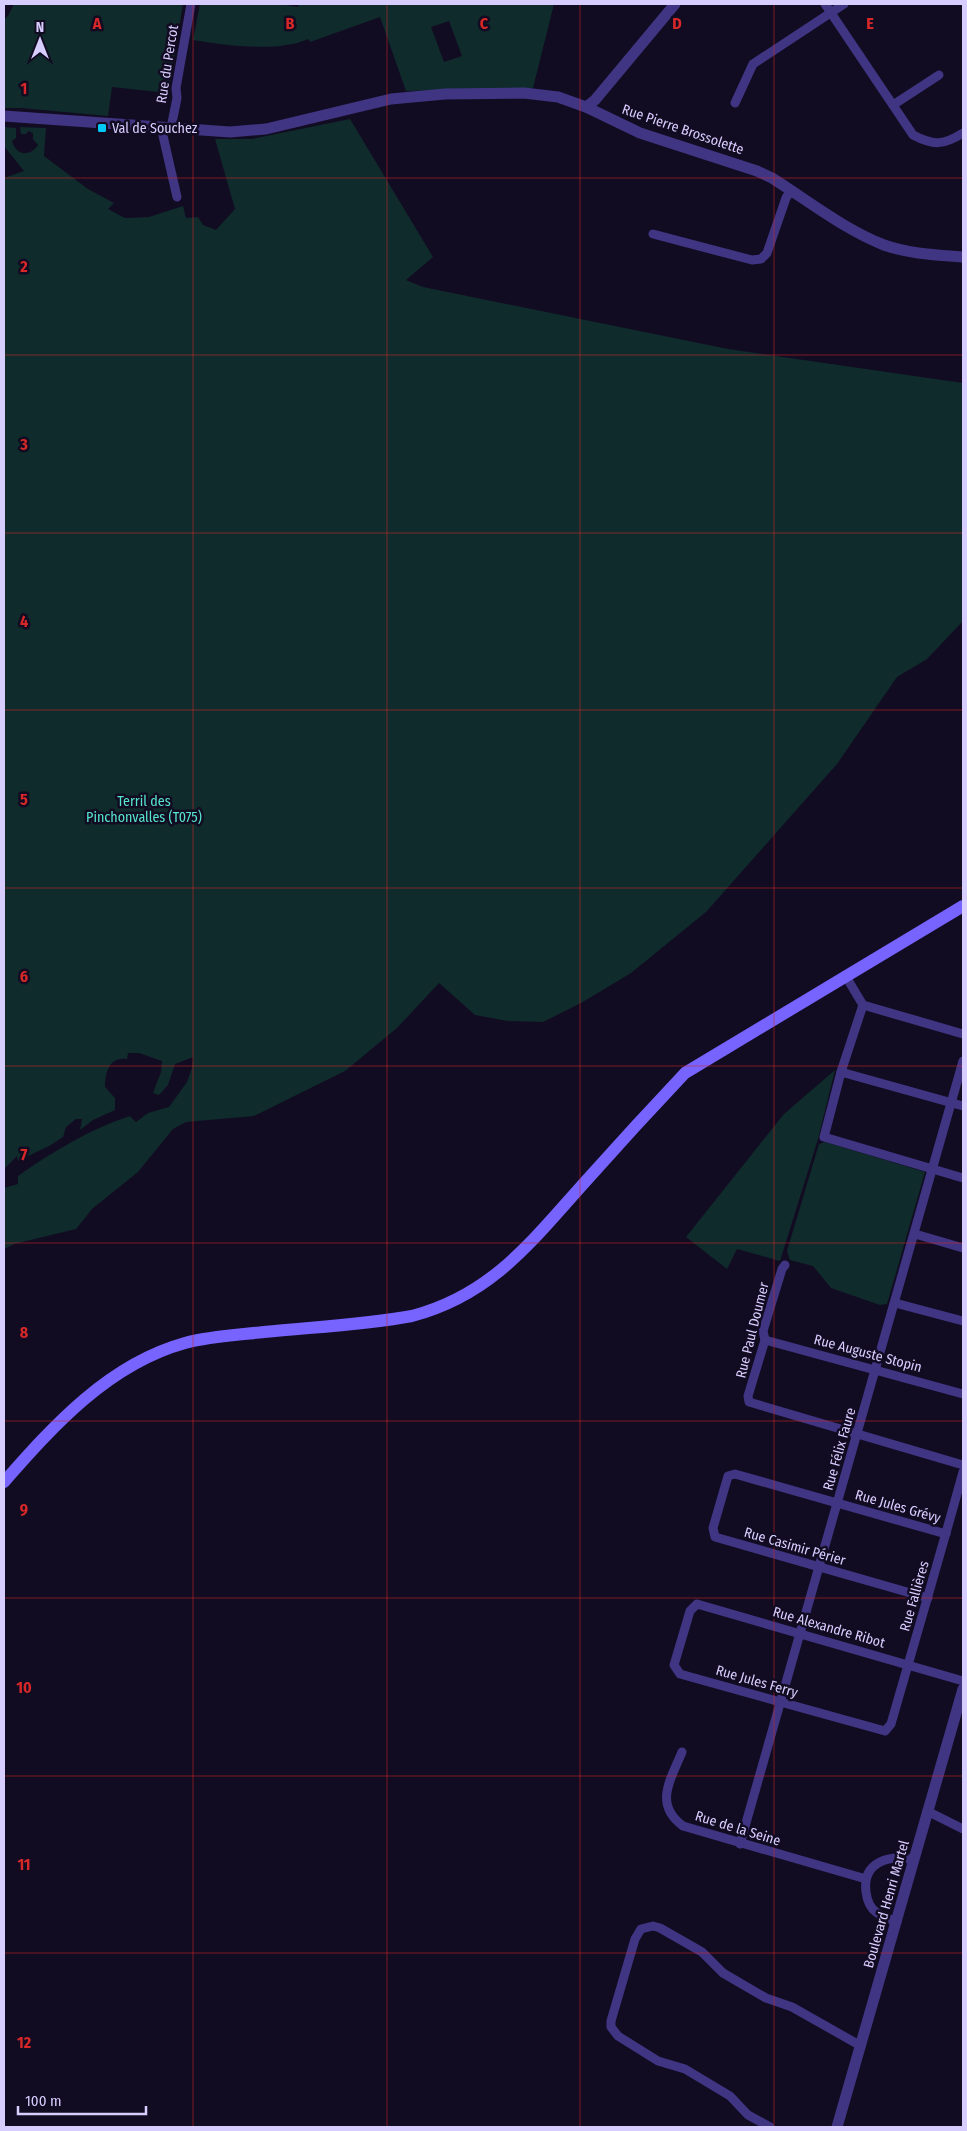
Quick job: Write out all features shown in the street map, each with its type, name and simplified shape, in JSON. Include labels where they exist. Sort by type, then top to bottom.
[{"type":"main road","points":[[4,1482],[37,1444],[75,1406],[134,1365],[169,1349],[215,1337],[412,1316],[454,1301],[481,1287],[519,1256],[650,1109],[685,1073],[963,906]]},
{"type":"street","name":"Rue du Percot","points":[[166,128],[177,98],[176,88],[191,4]]},
{"type":"street","points":[[586,107],[675,4]]},
{"type":"street","points":[[825,4],[913,135],[922,140],[943,143],[963,133]]},
{"type":"street","points":[[735,103],[753,64],[844,4]]},
{"type":"street","points":[[893,105],[938,75]]},
{"type":"street","name":"Rue Pierre Brossolette","points":[[4,116],[18,115],[230,132],[266,129],[391,100],[446,94],[524,93],[558,97],[586,107],[640,133],[757,171],[861,234],[885,245],[912,252],[963,258]]},
{"type":"street","points":[[166,128],[177,197]]},
{"type":"street","points":[[653,234],[752,260],[761,259],[767,253],[786,198],[791,190]]},
{"type":"street","points":[[845,976],[863,1005],[963,1034]]},
{"type":"street","points":[[863,1005],[841,1072],[824,1137],[963,1178]]},
{"type":"street","name":"Rue Félix Faure","points":[[740,1844],[963,1062]]},
{"type":"street","points":[[841,1072],[963,1106]]},
{"type":"street","points":[[915,1234],[963,1248]]},
{"type":"street","name":"Rue Paul Doumer","points":[[786,1266],[782,1269],[763,1331],[764,1340],[748,1396],[750,1402],[858,1434]]},
{"type":"street","points":[[895,1303],[963,1322]]},
{"type":"street","name":"Rue Auguste Stopin","points":[[764,1340],[963,1394]]},
{"type":"street","points":[[858,1434],[963,1465]]},
{"type":"street","name":"Rue Fallières","points":[[889,1728],[963,1472]]},
{"type":"street","name":"Rue Jules Grévy","points":[[728,1476],[735,1474],[946,1534]]},
{"type":"street","name":"Rue Casimir Périer","points":[[728,1476],[713,1528],[715,1537],[928,1598]]},
{"type":"street","name":"Rue Alexandre Ribot","points":[[690,1611],[697,1604],[963,1681]]},
{"type":"street","name":"Rue Jules Ferry","points":[[690,1611],[674,1665],[680,1674],[882,1731],[889,1728]]},
{"type":"street","name":"Boulevard Henri Martel","points":[[837,2127],[963,1689]]},
{"type":"street","name":"Rue de la Seine","points":[[682,1752],[665,1797],[668,1810],[673,1819],[682,1826],[866,1880]]},
{"type":"street","points":[[927,1811],[963,1829]]},
{"type":"street","points":[[897,1922],[878,1914],[871,1908],[866,1898],[866,1880],[869,1872],[882,1860],[896,1858],[914,1860]]},
{"type":"street","points":[[770,2127],[748,2115],[730,2096],[685,2070],[658,2061],[614,2032],[611,2021],[635,1939],[641,1929],[653,1926],[660,1928],[702,1952],[723,1973],[766,1998],[792,2007],[861,2046]]},
{"type":"green space","points":[[14,4],[183,4],[168,93],[112,87],[108,116],[4,108],[4,19],[8,16]]},
{"type":"green space","points":[[200,4],[280,4],[298,7],[299,4],[554,4],[533,88],[406,91],[380,17],[310,42],[308,39],[281,46],[251,47],[193,40]],"holes":[[[449,21],[462,56],[444,62],[431,27]]]},
{"type":"green space","name":"Terril des Pinchonvalles (T075)","points":[[350,119],[433,257],[406,280],[423,287],[728,349],[963,383],[963,621],[927,659],[897,677],[837,764],[706,912],[631,973],[581,1003],[543,1022],[508,1021],[475,1015],[439,983],[397,1028],[345,1071],[254,1116],[186,1122],[173,1129],[138,1172],[92,1209],[76,1229],[14,1244],[4,1249],[4,1188],[18,1184],[18,1176],[44,1158],[100,1127],[130,1116],[136,1122],[148,1113],[169,1107],[187,1082],[192,1068],[193,1057],[175,1064],[168,1085],[159,1095],[153,1093],[161,1072],[162,1061],[139,1053],[128,1053],[127,1059],[116,1060],[107,1071],[105,1087],[115,1098],[115,1110],[93,1120],[80,1130],[82,1119],[76,1119],[66,1127],[63,1137],[18,1161],[17,1156],[4,1169],[4,178],[24,171],[4,146],[4,127],[16,128],[16,138],[12,141],[17,150],[24,153],[31,152],[38,145],[33,139],[33,133],[28,131],[26,134],[21,134],[20,127],[46,128],[44,156],[88,189],[114,203],[108,209],[125,218],[149,217],[183,206],[186,218],[198,217],[203,225],[216,230],[235,209],[215,139],[252,139]]},
{"type":"green space","points":[[835,1070],[818,1139],[780,1261],[737,1249],[727,1269],[686,1237],[784,1114]]},
{"type":"green space","points":[[825,1142],[925,1172],[887,1304],[880,1305],[831,1288],[813,1266],[790,1260],[787,1251],[819,1144]]},
{"type":"place","name":"Val de Souchez","points":[[102,128]]}]
